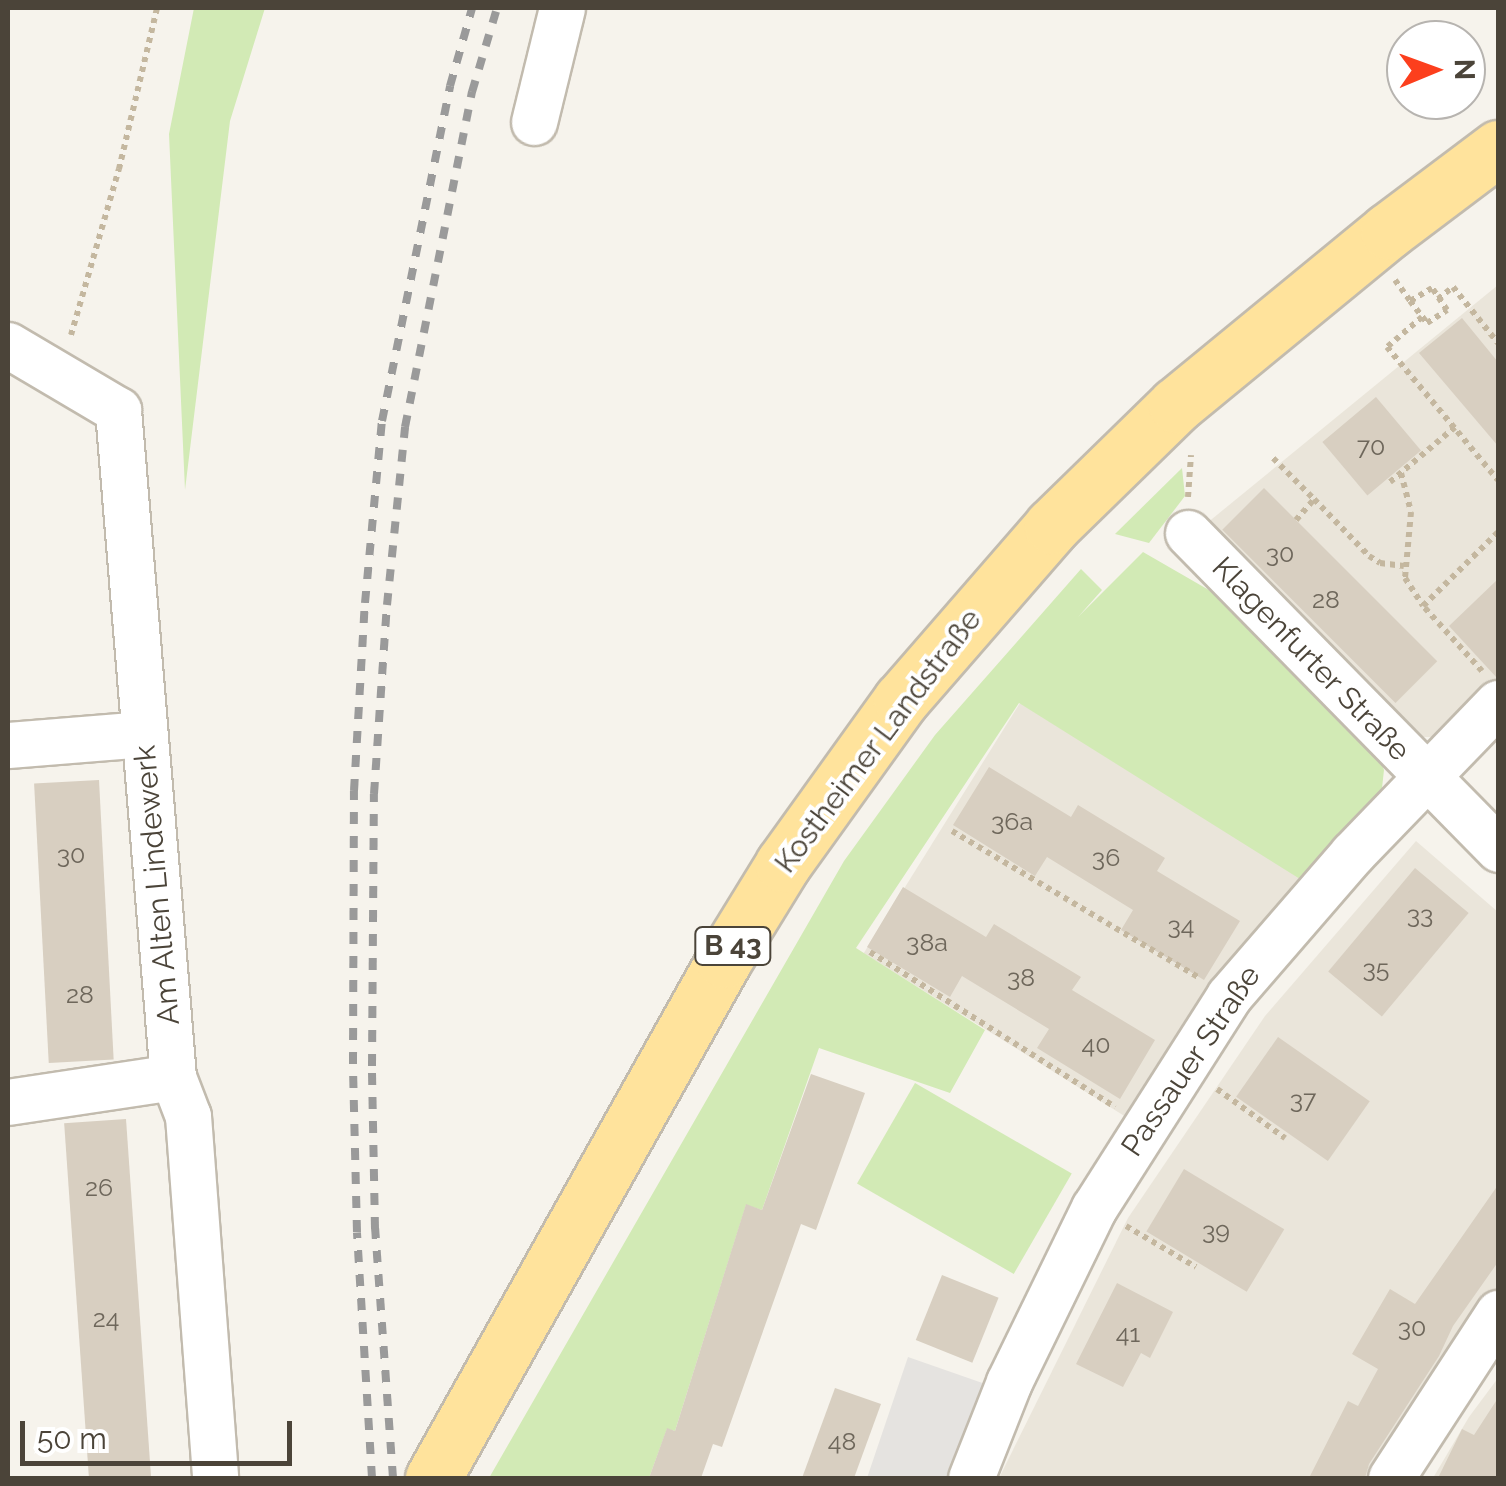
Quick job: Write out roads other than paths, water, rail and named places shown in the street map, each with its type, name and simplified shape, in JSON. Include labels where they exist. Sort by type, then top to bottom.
[{"type":"main road","name":"Kostheimer Landstraße","points":[[433,1478],[724,960],[783,864],[890,714],[960,627],[1052,526],[1176,405],[1388,231],[1498,148]]},
{"type":"street","points":[[534,122],[562,8]]},
{"type":"street","name":"Am Alten Lindewerk","points":[[11,346],[118,410],[173,1076],[188,1116],[215,1478]]},
{"type":"street","name":"Klagenfurter Straße","points":[[1188,533],[1498,849]]},
{"type":"street","name":"Passauer Straße","points":[[971,1478],[1009,1382],[1094,1208],[1183,1065],[1229,996],[1352,854],[1427,778],[1493,690]]},
{"type":"street","points":[[8,745],[144,734]]},
{"type":"street","points":[[8,1102],[173,1076]]},
{"type":"street","points":[[1391,1478],[1498,1314]]},
{"type":"railway","points":[[372,1478],[357,1232],[353,1064],[354,791],[365,603],[382,421],[450,86],[472,8]]},
{"type":"railway","points":[[393,1478],[375,1229],[372,1066],[374,794],[387,605],[405,427],[472,92],[497,8]]}]
